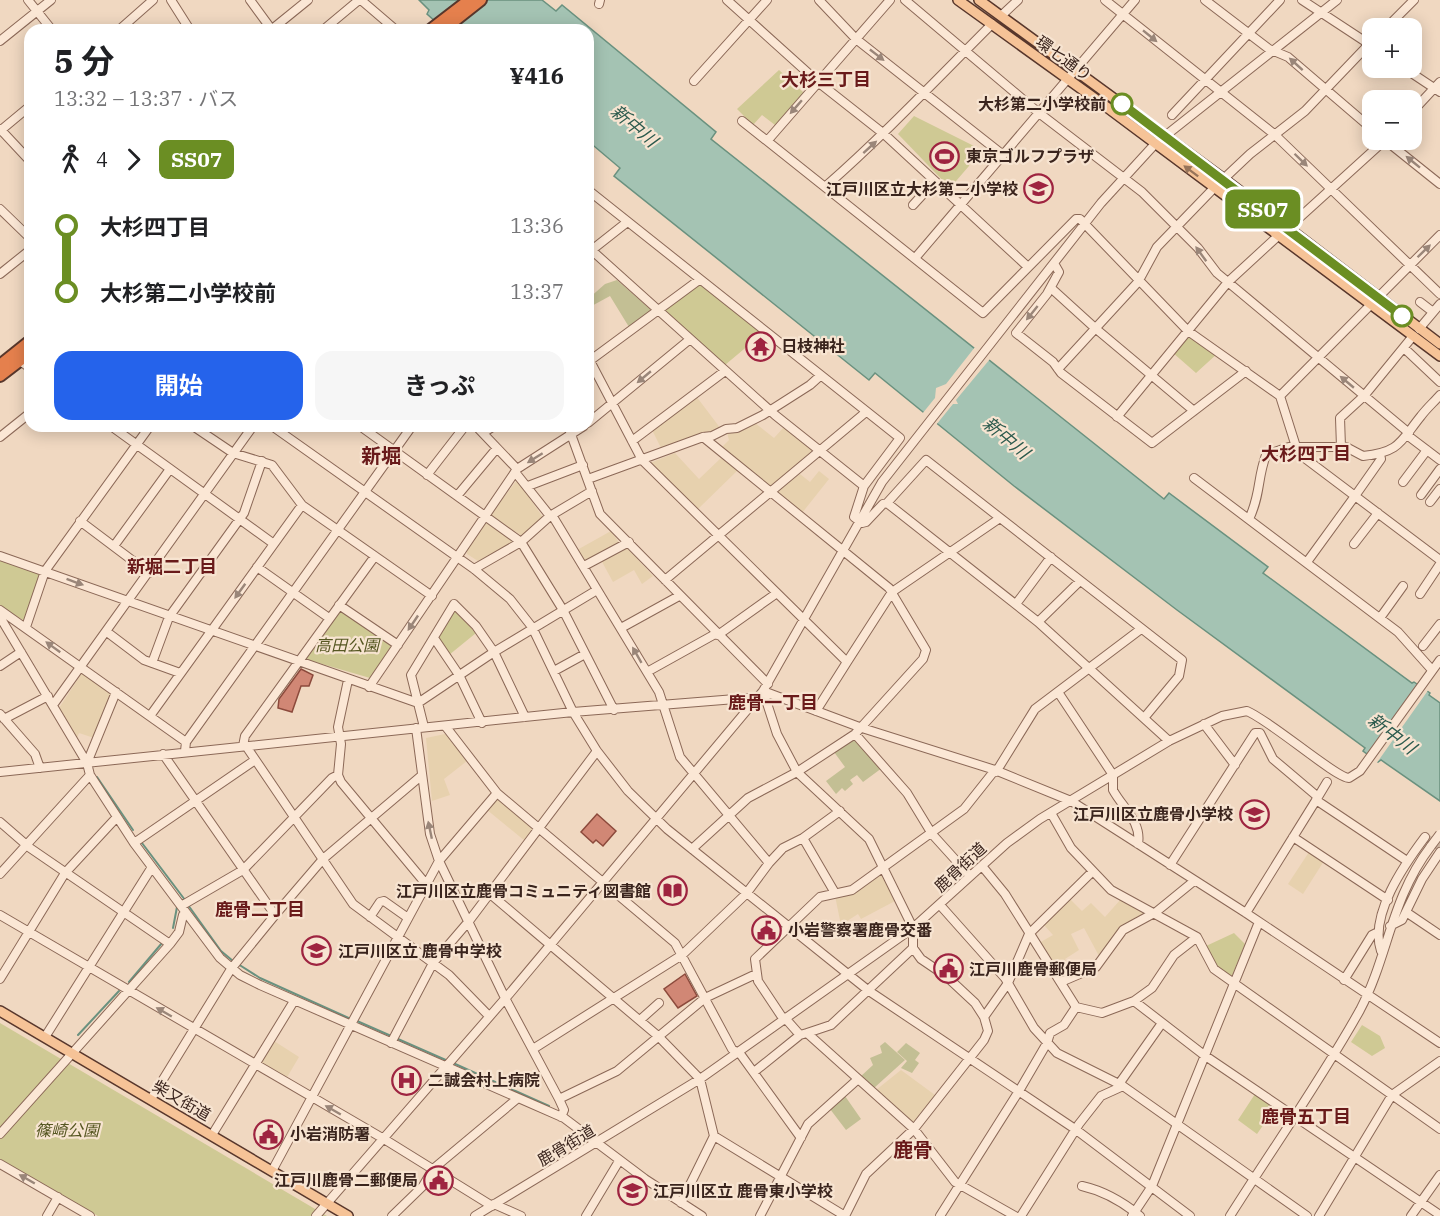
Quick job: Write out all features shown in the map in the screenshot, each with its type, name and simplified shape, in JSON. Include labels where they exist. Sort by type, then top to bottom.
[{"type":"highway","points":[[438,24],[469,0]]},
{"type":"highway","points":[[451,24],[481,0]]},
{"type":"highway","points":[[0,365],[24,346]]},
{"type":"highway","points":[[0,376],[24,357]]},
{"type":"main road","name":"環七通り","points":[[958,0],[1278,236],[1376,302],[1416,332],[1440,356]]},
{"type":"main road","name":"環七通り","points":[[979,0],[1224,179],[1288,228],[1376,302]]},
{"type":"main road","name":"環七通り","points":[[1416,332],[1440,345]]},
{"type":"main road","name":"柴又街道","points":[[0,1011],[348,1216]]},
{"type":"street","points":[[28,0],[47,24]]},
{"type":"street","points":[[0,41],[51,0]]},
{"type":"street","points":[[125,24],[153,0]]},
{"type":"street","points":[[171,0],[186,24]]},
{"type":"street","points":[[250,0],[267,24]]},
{"type":"street","points":[[278,24],[308,0]]},
{"type":"street","points":[[330,24],[360,0],[389,24]]},
{"type":"street","points":[[727,0],[818,82],[884,135],[1028,267]]},
{"type":"street","points":[[694,81],[767,0]]},
{"type":"street","points":[[819,0],[856,39],[1003,155]]},
{"type":"street","points":[[768,140],[890,0]]},
{"type":"street","points":[[905,0],[1039,113],[1142,192],[1198,248],[1217,273],[1440,460]]},
{"type":"street","points":[[1001,16],[1018,0]]},
{"type":"street","points":[[1105,0],[1274,134],[1440,294]]},
{"type":"street","points":[[916,257],[1135,0]]},
{"type":"street","points":[[1205,0],[1248,33],[1288,57],[1362,121]]},
{"type":"street","points":[[1172,115],[1280,0]]},
{"type":"street","points":[[1302,0],[1362,38]]},
{"type":"street","points":[[316,1216],[505,998],[766,688],[882,482],[1122,178],[1155,144],[1337,0]]},
{"type":"street","points":[[1396,18],[1414,0]]},
{"type":"street","points":[[826,186],[884,135],[923,91],[992,24]]},
{"type":"street","points":[[1058,369],[1138,282],[1157,247],[1214,188],[1274,134],[1305,111],[1362,53]]},
{"type":"street","points":[[1422,78],[1438,87],[1422,102]]},
{"type":"street","points":[[24,111],[0,130],[24,154]]},
{"type":"street","points":[[742,121],[916,257],[983,313],[1077,219],[1085,223],[1138,282],[1188,331],[1280,396],[1294,447],[1440,562],[1420,594]]},
{"type":"street","points":[[1288,228],[1374,150]]},
{"type":"street","points":[[1398,150],[1440,184]]},
{"type":"street","points":[[913,205],[935,181]]},
{"type":"street","points":[[594,195],[900,438],[864,486],[855,510],[854,517],[858,521],[866,522],[883,504],[887,503],[926,460],[1182,660],[1179,676],[1144,718]]},
{"type":"street","points":[[0,209],[24,232]]},
{"type":"street","points":[[594,247],[627,223]]},
{"type":"street","points":[[1117,417],[1228,282],[1278,236]]},
{"type":"street","points":[[1280,396],[1440,236]]},
{"type":"street","points":[[1,271],[24,254]]},
{"type":"street","points":[[594,255],[771,411],[864,486]]},
{"type":"street","points":[[1055,265],[1059,272],[1051,288],[1016,333],[1152,443],[1246,371]]},
{"type":"street","points":[[594,356],[699,280]]},
{"type":"street","points":[[1051,288],[1194,411]]},
{"type":"street","points":[[1420,302],[1433,312]]},
{"type":"street","points":[[1341,447],[1340,418],[1364,396],[1440,304]]},
{"type":"street","points":[[594,418],[689,340]]},
{"type":"street","points":[[1404,348],[1440,382]]},
{"type":"street","points":[[20,361],[24,364]]},
{"type":"street","points":[[594,370],[642,460],[847,663]]},
{"type":"street","points":[[632,441],[725,371]]},
{"type":"street","points":[[588,479],[712,436],[726,429],[737,428],[771,411],[820,376]]},
{"type":"street","points":[[1249,519],[1257,502],[1260,469],[1266,455],[1294,447],[1341,447],[1363,456],[1380,454],[1398,448],[1440,395]]},
{"type":"street","points":[[665,580],[866,412]]},
{"type":"street","points":[[0,436],[24,418]]},
{"type":"street","points":[[119,432],[274,544]]},
{"type":"street","points":[[26,627],[45,571],[146,432]]},
{"type":"street","points":[[202,432],[233,453],[272,465],[302,505],[432,596]]},
{"type":"street","points":[[53,705],[129,602],[249,432]]},
{"type":"street","points":[[280,432],[458,557],[510,599],[532,627],[573,712],[597,751],[628,791],[656,819],[788,928],[869,991],[1075,1129],[1190,1216]]},
{"type":"street","points":[[368,432],[521,542],[563,610],[614,710]]},
{"type":"street","points":[[185,752],[186,742],[253,645],[408,432]]},
{"type":"street","points":[[427,475],[460,432]]},
{"type":"street","points":[[571,432],[600,514],[718,634],[766,688],[816,711],[996,771],[1071,801],[1246,913],[1440,1042]]},
{"type":"street","points":[[369,687],[516,470],[576,432]]},
{"type":"street","points":[[483,433],[516,470],[551,516],[584,566],[647,672],[664,706],[680,757],[769,863]]},
{"type":"street","points":[[692,849],[748,798],[797,772],[855,734],[923,659],[926,650],[892,592],[704,437]]},
{"type":"street","points":[[457,496],[497,448]]},
{"type":"street","points":[[1403,482],[1427,450]]},
{"type":"street","points":[[1307,562],[1381,459],[1380,454]]},
{"type":"street","points":[[152,663],[169,617],[244,513],[262,461]]},
{"type":"street","points":[[528,486],[583,465]]},
{"type":"street","points":[[114,546],[170,469]]},
{"type":"street","points":[[1421,495],[1440,470]]},
{"type":"street","points":[[1194,478],[1398,632],[1431,673]]},
{"type":"street","points":[[1430,502],[1440,489]]},
{"type":"street","points":[[474,569],[521,542],[551,516],[592,492]]},
{"type":"street","points":[[887,503],[1038,622],[1169,741]]},
{"type":"street","points":[[150,716],[302,505]]},
{"type":"street","points":[[1354,544],[1378,513]]},
{"type":"street","points":[[816,711],[892,592],[1000,518]]},
{"type":"street","points":[[80,521],[149,573]]},
{"type":"street","points":[[584,566],[629,542]]},
{"type":"street","points":[[0,556],[418,703]]},
{"type":"street","points":[[375,556],[245,736],[245,746],[353,904],[449,975],[489,1016]]},
{"type":"street","points":[[1016,604],[1051,557]]},
{"type":"street","points":[[257,567],[330,618]]},
{"type":"street","points":[[1038,622],[1080,581]]},
{"type":"street","points":[[1380,618],[1403,586]]},
{"type":"street","points":[[418,703],[532,627],[597,590]]},
{"type":"street","points":[[647,672],[718,634],[777,594]]},
{"type":"street","points":[[621,628],[679,596]]},
{"type":"street","points":[[525,717],[494,652],[476,626],[454,604],[411,675],[418,703],[420,776],[430,834],[468,923],[559,1099],[564,1110],[561,1117]]},
{"type":"street","points":[[339,605],[398,645]]},
{"type":"street","points":[[0,610],[186,742]]},
{"type":"street","points":[[0,617],[87,763],[90,775],[134,843],[220,958],[231,969],[351,1027],[561,1117],[619,1161],[702,1216]]},
{"type":"street","points":[[1423,646],[1439,626]]},
{"type":"street","points":[[1015,1216],[960,1186],[914,1129],[784,1019],[770,1003],[756,974],[755,959],[820,897],[852,890],[885,869],[974,800],[996,771],[1035,709],[1141,629]]},
{"type":"street","points":[[107,632],[144,660],[180,673]]},
{"type":"street","points":[[434,638],[459,675],[482,723]]},
{"type":"street","points":[[0,666],[21,652]]},
{"type":"street","points":[[554,671],[585,654]]},
{"type":"street","name":"鹿骨街道","points":[[475,1216],[699,1079],[913,928],[1007,843],[1051,813],[1169,741],[1232,713],[1247,711],[1302,746],[1339,776],[1349,778],[1360,771],[1440,660]]},
{"type":"street","points":[[348,680],[338,727],[338,775],[341,782],[426,884]]},
{"type":"street","points":[[714,1136],[845,1216],[866,1174],[914,1129],[970,1059],[988,1031],[984,1017],[975,1003],[946,976],[921,959],[913,948],[913,928],[868,839],[797,772],[777,734],[766,688]]},
{"type":"street","points":[[87,763],[116,692]]},
{"type":"street","points":[[1058,692],[1113,775],[1113,790],[1130,813],[1140,837],[1138,844]]},
{"type":"street","points":[[40,768],[35,754],[2,717],[48,696]]},
{"type":"street","points":[[0,772],[573,712],[748,698],[755,702]]},
{"type":"street","points":[[1204,724],[1236,765]]},
{"type":"street","points":[[446,727],[497,793],[539,826],[675,943],[736,1052],[754,1072],[779,1111],[801,1138]]},
{"type":"street","points":[[1170,865],[1256,733],[1260,733],[1273,759],[1317,799],[1407,861]]},
{"type":"street","points":[[855,734],[907,793],[932,834],[970,876]]},
{"type":"street","points":[[391,1043],[433,963],[468,923],[597,751]]},
{"type":"street","points":[[163,754],[275,915]]},
{"type":"street","points":[[134,843],[255,760]]},
{"type":"street","points":[[0,874],[90,775]]},
{"type":"street","points":[[183,909],[243,870],[332,778],[338,775]]},
{"type":"street","points":[[151,1100],[231,969],[275,915],[323,859],[420,776]]},
{"type":"street","points":[[1246,913],[1327,782]]},
{"type":"street","points":[[272,1170],[426,884],[440,861],[497,793]]},
{"type":"street","points":[[533,1049],[682,955],[746,894],[769,863],[783,849],[803,838],[840,811]]},
{"type":"street","points":[[1051,813],[1071,848],[1111,890],[1156,912],[1197,937],[1214,969],[1440,1129]]},
{"type":"street","points":[[0,979],[65,873],[117,817]]},
{"type":"street","points":[[0,822],[26,845],[65,873],[170,944]]},
{"type":"street","points":[[1230,1216],[1333,1053],[1367,994],[1408,882],[1440,834]]},
{"type":"street","points":[[1293,837],[1388,900]]},
{"type":"street","points":[[1381,951],[1378,932],[1388,900],[1407,861],[1425,837]]},
{"type":"street","points":[[803,838],[835,893]]},
{"type":"street","points":[[1390,926],[1402,920],[1422,879],[1440,852]]},
{"type":"street","points":[[982,866],[1005,894],[1076,1007],[1102,1013],[1134,1001],[1152,988],[1174,955],[1197,937]]},
{"type":"street","points":[[45,1037],[152,867]]},
{"type":"street","points":[[984,1017],[1008,983],[1029,934],[1093,871]]},
{"type":"street","points":[[1061,982],[1096,968],[1123,930],[1156,912],[1194,881]]},
{"type":"street","points":[[489,893],[640,1020],[699,1079],[714,1136],[681,1203]]},
{"type":"street","points":[[370,916],[380,902],[384,901],[408,918]]},
{"type":"street","points":[[940,905],[1008,983],[1034,1028],[1056,1053],[1121,1085],[1307,1216]]},
{"type":"street","points":[[0,1134],[170,944],[179,932],[183,909]]},
{"type":"street","points":[[1406,912],[1440,934]]},
{"type":"street","points":[[0,915],[493,1205],[521,1216]]},
{"type":"street","points":[[1082,1186],[1121,1202],[1136,1215],[1152,1186],[1259,922]]},
{"type":"street","points":[[1344,980],[1372,935],[1378,932]]},
{"type":"street","points":[[754,1072],[804,1034],[831,1025],[913,948]]},
{"type":"street","points":[[559,1099],[616,1071],[705,998],[756,974]]},
{"type":"street","points":[[212,1135],[294,1001]]},
{"type":"street","points":[[1134,1001],[1204,1055],[1440,1215]]},
{"type":"street","points":[[640,1020],[659,1003]]},
{"type":"street","points":[[940,1216],[1019,1091],[1050,1034],[1064,1024],[1076,1007]]},
{"type":"street","points":[[1021,1216],[1075,1129],[1101,1096],[1121,1085],[1162,1023]]},
{"type":"street","points":[[1319,1216],[1392,1095],[1440,1061]]},
{"type":"street","points":[[760,1216],[808,1124],[857,1080]]},
{"type":"street","points":[[392,1216],[423,1186],[433,1169],[518,1098]]},
{"type":"street","points":[[586,1216],[619,1161]]},
{"type":"street","points":[[0,1164],[90,1216]]},
{"type":"street","points":[[1410,1216],[1440,1175]]},
{"type":"street","points":[[47,1216],[58,1197]]},
{"type":"shaded area","points":[[617,280],[650,309],[650,312],[629,327],[610,296],[594,305],[594,294],[605,284]]},
{"type":"shaded area","points":[[696,396],[721,429],[662,450],[652,430]]},
{"type":"shaded area","points":[[755,423],[774,438],[784,427],[813,450],[773,486],[721,448],[729,440],[727,433],[738,433]]},
{"type":"shaded area","points":[[675,453],[699,479],[722,457],[738,470],[697,510],[650,463]]},
{"type":"shaded area","points":[[819,471],[829,479],[802,513],[778,494],[778,491],[800,474],[810,482]]},
{"type":"shaded area","points":[[517,480],[542,516],[542,522],[524,537],[492,517],[491,514]]},
{"type":"shaded area","points":[[485,522],[514,541],[514,544],[478,561],[467,554],[467,550]]},
{"type":"shaded area","points":[[611,531],[620,544],[584,561],[577,550]]},
{"type":"shaded area","points":[[627,548],[653,576],[642,584],[634,570],[613,582],[601,560]]},
{"type":"shaded area","points":[[82,673],[112,694],[94,738],[79,733],[77,738],[59,708]]},
{"type":"shaded area","points":[[445,734],[467,761],[444,779],[450,795],[432,801],[426,738]]},
{"type":"shaded area","points":[[854,738],[882,768],[863,782],[857,775],[850,780],[853,784],[845,791],[842,788],[836,794],[826,781],[845,767],[834,752]]},
{"type":"shaded area","points":[[494,799],[500,799],[534,829],[525,841],[486,809]]},
{"type":"shaded area","points":[[1309,852],[1324,861],[1303,894],[1288,884]]},
{"type":"shaded area","points":[[882,874],[895,901],[861,919],[858,914],[841,925],[835,896],[854,893]]},
{"type":"shaded area","points":[[1070,899],[1082,911],[1091,903],[1105,917],[1121,899],[1145,914],[1119,928],[1099,956],[1084,928],[1071,934],[1079,950],[1065,959],[1074,973],[1063,979],[1039,943],[1053,935],[1044,925]]},
{"type":"shaded area","points":[[274,1041],[299,1057],[286,1079],[261,1064]]},
{"type":"shaded area","points":[[885,1042],[905,1060],[874,1088],[860,1077],[873,1065],[870,1058],[882,1053],[880,1046]]},
{"type":"shaded area","points":[[906,1043],[920,1053],[915,1060],[919,1063],[912,1073],[901,1068],[907,1061],[897,1052]]},
{"type":"shaded area","points":[[901,1070],[935,1095],[915,1121],[911,1121],[876,1090]]},
{"type":"shaded area","points":[[845,1096],[861,1119],[846,1130],[830,1109]]},
{"type":"green space","points":[[779,70],[804,93],[775,125],[762,115],[753,125],[737,109]]},
{"type":"green space","name":"東京ゴルフプラザ","points":[[914,116],[974,146],[969,166],[950,188],[898,134]]},
{"type":"green space","points":[[702,285],[762,334],[725,365],[665,314],[665,309],[696,286]]},
{"type":"green space","points":[[1188,332],[1218,353],[1196,373],[1172,352]]},
{"type":"green space","points":[[0,559],[41,574],[25,621],[0,607]]},
{"type":"green space","points":[[454,609],[476,633],[449,655],[438,639]]},
{"type":"green space","name":"高田公園","points":[[341,610],[393,644],[370,678],[305,659]]},
{"type":"green space","points":[[1234,933],[1245,944],[1232,976],[1229,977],[1216,967],[1206,946]]},
{"type":"green space","name":"篠崎公園","points":[[0,1023],[327,1216],[98,1216],[0,1159]]},
{"type":"green space","points":[[1362,1025],[1380,1036],[1385,1048],[1372,1056],[1351,1042]]},
{"type":"green space","points":[[1255,1094],[1275,1108],[1257,1134],[1238,1120]]},
{"type":"water","points":[[419,0],[542,0],[556,11],[562,5],[585,24],[438,24],[427,14],[429,10]]},
{"type":"water","name":"新中川","points":[[594,31],[716,132],[711,139],[1164,499],[1169,493],[1268,567],[1263,573],[1412,683],[1414,682],[1430,693],[1429,695],[1440,703],[1440,801],[1381,760],[1378,762],[1363,751],[1365,748],[1177,610],[1014,486],[875,373],[869,380],[614,176],[620,168],[594,146]]},
{"type":"pier","points":[[975,347],[990,359],[956,400],[958,404],[953,404],[936,425],[922,414],[935,398],[936,388],[946,384]]},
{"type":"pier","points":[[1420,682],[1429,689],[1376,764],[1366,757]]},
{"type":"building","points":[[301,669],[313,675],[309,686],[301,686],[292,712],[278,708],[279,699]]},
{"type":"building","points":[[597,814],[616,831],[603,846],[596,840],[593,843],[581,832]]},
{"type":"building","points":[[685,974],[697,996],[678,1008],[664,989]]},
{"type":"waterway","points":[[97,777],[133,830]]},
{"type":"waterway","points":[[142,843],[185,900]]},
{"type":"waterway","points":[[188,905],[221,951],[233,961]]},
{"type":"waterway","points":[[173,928],[177,907]]},
{"type":"waterway","points":[[129,982],[162,943]]},
{"type":"waterway","points":[[238,964],[260,978],[351,1019]]},
{"type":"waterway","points":[[78,1035],[119,991]]},
{"type":"waterway","points":[[357,1021],[448,1061]]},
{"type":"waterway","points":[[453,1063],[549,1106]]},
{"type":"tunnel","points":[[1425,837],[1440,847]]},
{"type":"bus line","name":"SS07","points":[[1122,104],[1318,250],[1402,316]]},
{"type":"place","name":"大杉第二小学校前","points":[[1122,104]]},
{"type":"place","name":"東京ゴルフプラザ","points":[[945,156]]},
{"type":"place","name":"江戸川区立大杉第二小学校","points":[[1039,189]]},
{"type":"place","name":"日枝神社","points":[[760,346]]},
{"type":"place","name":"江戸川区立鹿骨小学校","points":[[1254,814]]},
{"type":"place","name":"江戸川区立鹿骨コミュニティ図書館","points":[[672,891]]},
{"type":"place","name":"小岩警察署鹿骨交番","points":[[767,930]]},
{"type":"place","name":"江戸川区立 鹿骨中学校","points":[[317,951]]},
{"type":"place","name":"江戸川鹿骨郵便局","points":[[948,969]]},
{"type":"place","name":"二誠会村上病院","points":[[407,1080]]},
{"type":"place","name":"小岩消防署","points":[[269,1134]]},
{"type":"place","name":"江戸川鹿骨二郵便局","points":[[439,1180]]},
{"type":"place","name":"江戸川区立 鹿骨東小学校","points":[[632,1191]]},
{"type":"district","name":"大杉三丁目","points":[[826,80]]},
{"type":"district","name":"大杉四丁目","points":[[1306,454]]},
{"type":"district","name":"新堀","points":[[381,456]]},
{"type":"district","name":"新堀二丁目","points":[[172,567]]},
{"type":"district","name":"鹿骨一丁目","points":[[773,703]]},
{"type":"district","name":"鹿骨二丁目","points":[[260,910]]},
{"type":"district","name":"鹿骨五丁目","points":[[1306,1117]]},
{"type":"district","name":"鹿骨","points":[[913,1150]]}]
